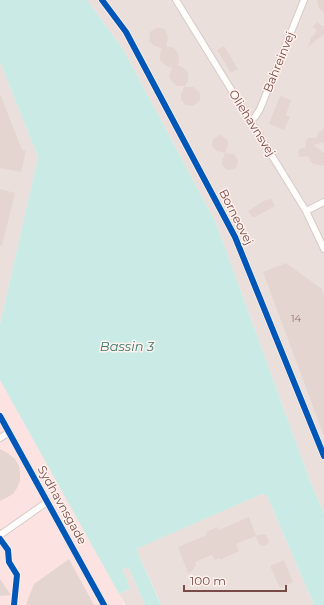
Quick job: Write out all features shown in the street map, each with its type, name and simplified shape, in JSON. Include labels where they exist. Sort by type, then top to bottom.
[{"type":"street","name":"Borneovej","points":[[102,0],[126,32],[235,237],[324,456]]},
{"type":"street","name":"Oliehavnsvej","points":[[176,0],[306,211],[324,249]]},
{"type":"street","name":"Bahreinvej","points":[[250,121],[255,117],[260,109],[304,0]]},
{"type":"street","points":[[306,211],[324,202]]},
{"type":"street","name":"Sydhavnsgade","points":[[0,416],[104,605]]},
{"type":"street","points":[[0,438],[8,433]]},
{"type":"street","points":[[0,535],[47,502]]},
{"type":"shaded area","points":[[87,0],[324,0],[324,513],[310,481],[216,223],[123,49]]},
{"type":"shaded area","points":[[0,62],[38,157],[0,324]]},
{"type":"shaded area","points":[[0,380],[119,594],[124,605],[0,605]]},
{"type":"shaded area","points":[[262,494],[267,496],[314,605],[159,605],[161,604],[137,551],[139,547]]},
{"type":"shaded area","points":[[128,567],[145,605],[126,605],[119,594],[130,589],[123,569]]},
{"type":"water","name":"Bassin 3","points":[[0,0],[87,0],[123,49],[216,223],[310,481],[324,513],[324,605],[314,605],[267,496],[262,494],[138,548],[137,551],[161,605],[145,605],[128,567],[123,569],[130,589],[119,594],[0,380],[0,324],[38,157],[0,62]]},
{"type":"building","points":[[317,0],[324,0],[324,13],[318,7]]},
{"type":"building","points":[[317,22],[324,27],[324,34],[308,47],[311,37],[317,30],[313,27]]},
{"type":"building","points":[[158,27],[166,31],[168,37],[166,47],[172,47],[177,51],[179,57],[178,65],[184,68],[188,73],[188,80],[185,86],[177,86],[172,82],[169,77],[172,68],[165,65],[160,60],[162,49],[153,45],[149,41],[150,32]]},
{"type":"building","points":[[224,46],[238,69],[231,73],[217,50]]},
{"type":"building","points":[[184,87],[193,87],[200,94],[200,100],[195,105],[186,105],[181,100],[181,94]]},
{"type":"building","points":[[0,94],[22,150],[26,151],[21,172],[0,168]]},
{"type":"building","points":[[280,96],[291,100],[286,115],[290,117],[284,130],[269,124]]},
{"type":"building","points":[[324,128],[324,142],[314,145],[324,153],[324,166],[314,164],[308,156],[300,157],[298,152],[300,149],[306,147],[305,142],[308,138],[316,138],[318,133]]},
{"type":"building","points":[[220,135],[228,141],[225,153],[217,151],[212,146],[213,139]]},
{"type":"building","points":[[225,153],[234,154],[238,160],[237,167],[227,170],[222,165]]},
{"type":"building","points":[[0,189],[15,193],[2,246],[0,246]]},
{"type":"building","points":[[271,198],[275,206],[255,217],[252,217],[248,211],[265,200],[266,201]]},
{"type":"building","points":[[286,263],[322,289],[324,296],[324,436],[263,272]]},
{"type":"building","points":[[0,449],[15,459],[19,466],[20,481],[13,494],[0,501]]},
{"type":"building","points":[[249,517],[256,536],[236,544],[239,551],[220,560],[219,558],[215,560],[212,555],[195,562],[196,565],[192,571],[188,573],[178,547],[207,535],[206,532],[218,527],[219,530]]},
{"type":"building","points":[[263,534],[267,536],[269,541],[267,545],[263,546],[259,544],[256,536]]},
{"type":"building","points":[[69,559],[94,605],[26,604],[34,584]]},
{"type":"building","points":[[284,560],[293,582],[280,588],[270,566]]},
{"type":"building","points":[[0,579],[11,595],[0,596]]},
{"type":"cycle path","points":[[102,0],[126,32],[235,237],[324,456]]},
{"type":"cycle path","points":[[0,416],[104,605]]},
{"type":"cycle path","points":[[0,539],[8,550],[9,562],[17,575],[14,605]]}]
